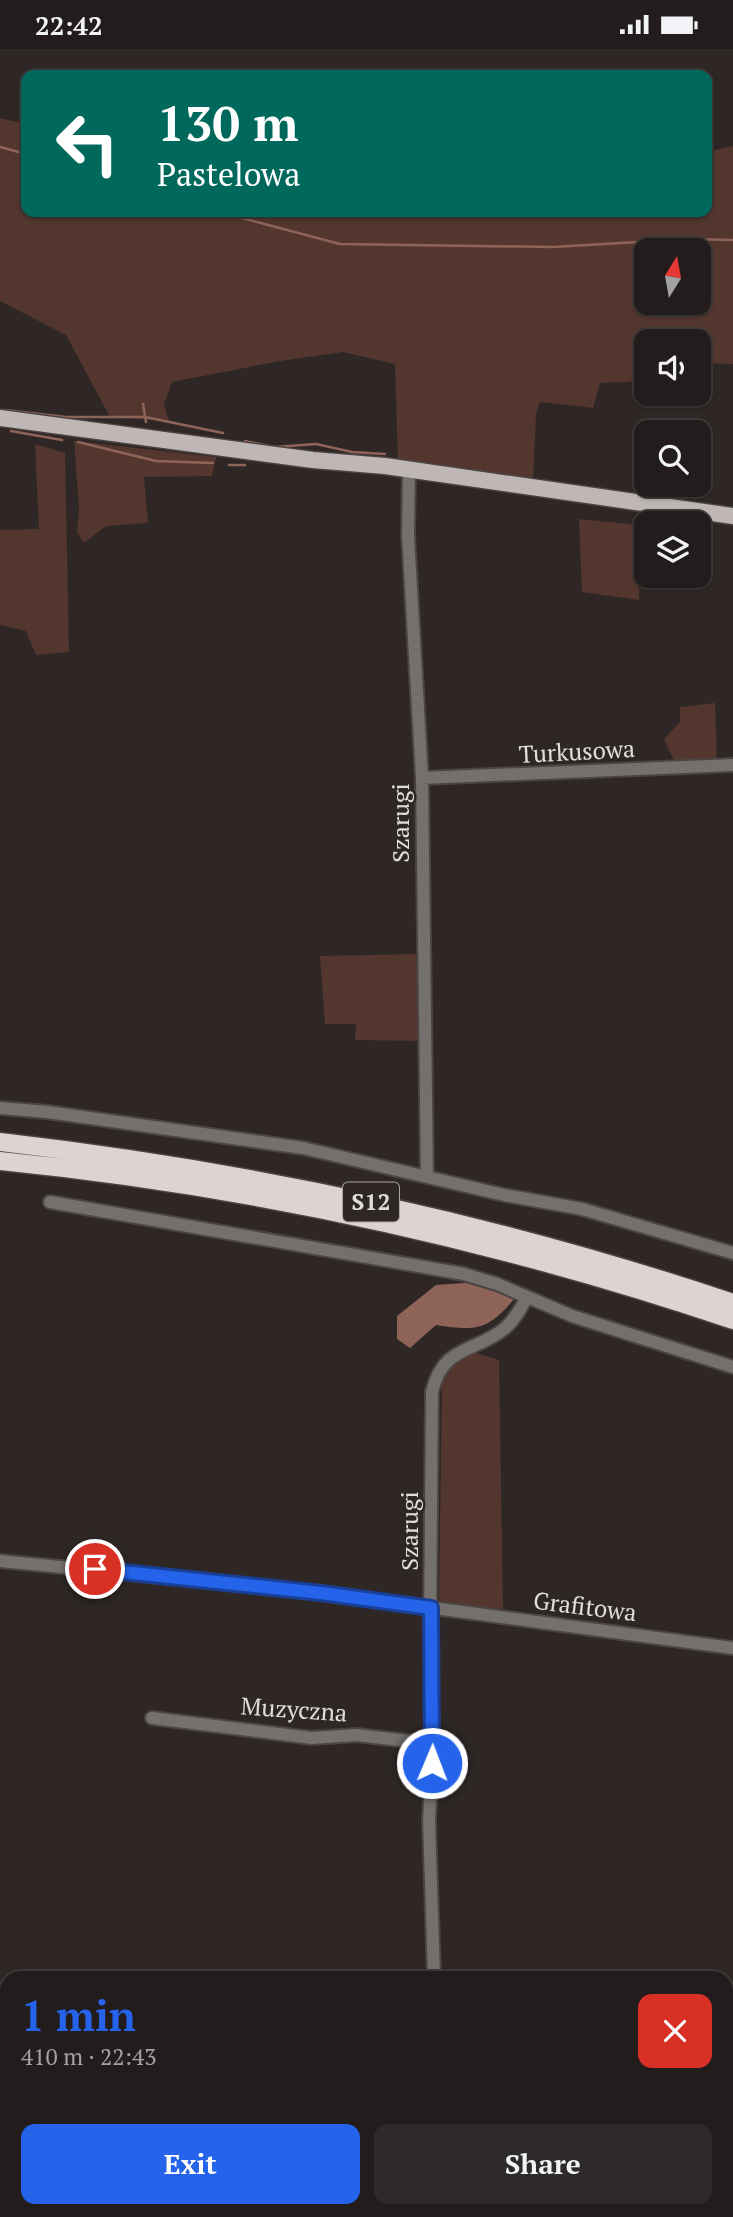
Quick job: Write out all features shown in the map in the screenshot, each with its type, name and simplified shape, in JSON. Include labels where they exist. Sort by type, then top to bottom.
[{"type":"highway","name":"S12","points":[[0,1142],[173,1164],[312,1188],[441,1217],[615,1266],[733,1303]]},
{"type":"highway","name":"S12","points":[[0,1161],[187,1186],[383,1223],[560,1267],[733,1320]]},
{"type":"main road","points":[[0,418],[409,475],[733,516]]},
{"type":"street","name":"Szarugi","points":[[409,475],[408,535],[422,778],[427,1176]]},
{"type":"street","name":"Turkusowa","points":[[422,778],[733,765]]},
{"type":"street","points":[[0,1108],[47,1112],[303,1148],[504,1195],[582,1209],[733,1253]]},
{"type":"street","points":[[50,1202],[421,1265],[480,1278],[572,1316],[733,1367]]},
{"type":"street","name":"Szarugi","points":[[434,1971],[429,1821],[433,1744],[431,1407],[435,1381],[447,1360],[503,1329],[527,1297]]},
{"type":"street","name":"Grafitowa","points":[[0,1561],[321,1593],[733,1648]]},
{"type":"street","name":"Muzyczna","points":[[152,1718],[312,1738],[357,1735],[433,1744]]},
{"type":"shaded area","points":[[0,118],[21,123],[21,217],[712,217],[712,151],[733,146],[733,364],[711,363],[711,329],[634,329],[634,382],[600,383],[593,408],[540,402],[536,414],[533,483],[398,463],[395,364],[343,352],[172,382],[164,405],[169,421],[110,417],[66,335],[0,301]]},
{"type":"shaded area","points":[[74,441],[216,457],[212,476],[144,477],[148,523],[106,526],[84,543],[77,532],[79,508]]},
{"type":"shaded area","points":[[35,444],[65,453],[69,652],[36,655],[26,631],[0,625],[0,530],[39,529]]},
{"type":"shaded area","points":[[579,519],[634,524],[634,588],[639,588],[639,600],[582,592]]},
{"type":"shaded area","points":[[715,703],[717,761],[675,763],[664,739],[680,722],[680,707]]},
{"type":"shaded area","points":[[419,954],[420,1041],[355,1040],[356,1024],[325,1024],[320,956]]},
{"type":"shaded area","points":[[465,1283],[499,1290],[514,1299],[505,1310],[480,1326],[461,1328],[436,1325],[410,1348],[397,1339],[397,1316],[436,1285]]},
{"type":"shaded area","points":[[470,1351],[499,1360],[503,1609],[439,1604],[442,1379],[451,1364]]},
{"type":"waterway","points":[[0,147],[21,153]]},
{"type":"waterway","points":[[238,217],[340,244],[553,247],[689,239],[733,240]]},
{"type":"waterway","points":[[143,404],[146,422]]},
{"type":"waterway","points":[[5,410],[66,417],[145,417],[223,433]]},
{"type":"waterway","points":[[11,431],[62,440]]},
{"type":"waterway","points":[[245,441],[275,447],[316,444],[352,452],[385,454]]},
{"type":"waterway","points":[[78,442],[156,461],[213,463]]},
{"type":"waterway","points":[[229,465],[245,465]]},
{"type":"route","points":[[95,1569],[321,1593],[431,1608],[432,1763]]}]
